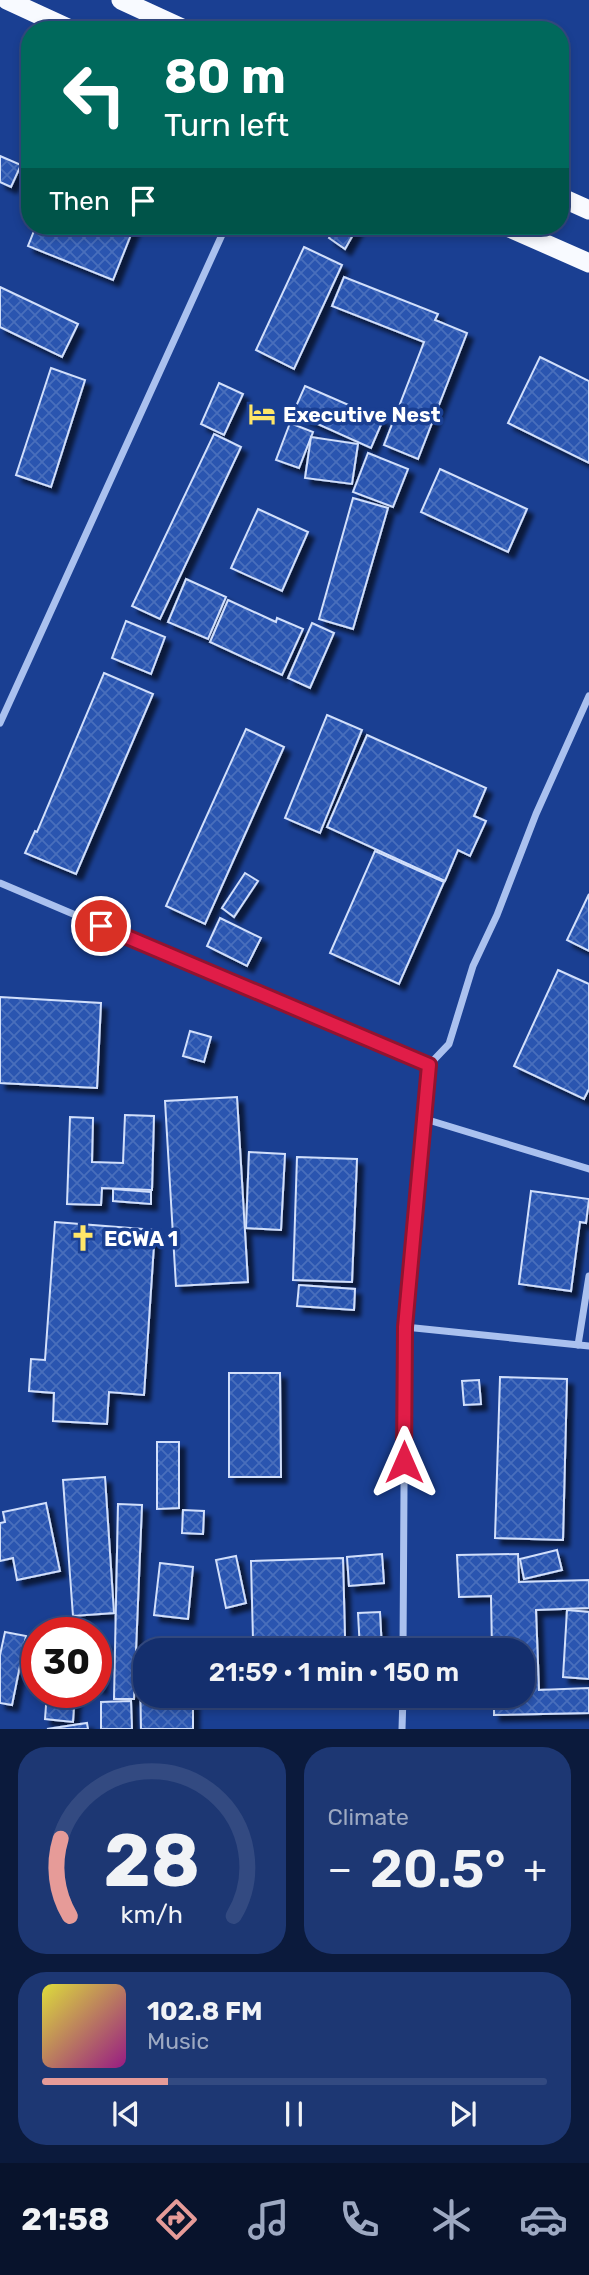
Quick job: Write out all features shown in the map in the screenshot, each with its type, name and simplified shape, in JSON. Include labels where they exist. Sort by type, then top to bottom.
[{"type":"highway","points":[[7,0],[52,21]]},
{"type":"highway","points":[[121,0],[166,21]]},
{"type":"highway","points":[[569,201],[589,210]]},
{"type":"highway","points":[[525,235],[589,264]]},
{"type":"street","points":[[0,723],[222,235]]},
{"type":"street","points":[[403,1638],[405,1327],[429,1065],[449,1044],[473,966],[497,915],[536,814],[589,696]]},
{"type":"street","points":[[0,883],[429,1065]]},
{"type":"street","points":[[425,1119],[589,1169]]},
{"type":"street","points":[[578,1345],[589,1276]]},
{"type":"street","points":[[405,1327],[589,1346]]},
{"type":"street","points":[[402,1729],[403,1708]]},
{"type":"building","points":[[0,156],[21,165],[11,187],[0,182]]},
{"type":"building","points":[[32,235],[131,235],[113,280],[28,246]]},
{"type":"building","points":[[331,235],[353,235],[345,249],[329,238]]},
{"type":"building","points":[[304,247],[342,265],[294,369],[256,350]]},
{"type":"building","points":[[344,277],[438,314],[435,320],[467,333],[418,459],[384,445],[424,342],[332,306]]},
{"type":"building","points":[[0,287],[78,324],[62,357],[0,327]]},
{"type":"building","points":[[540,357],[589,381],[589,463],[508,423]]},
{"type":"building","points":[[51,368],[85,380],[51,487],[16,475]]},
{"type":"building","points":[[219,383],[243,394],[224,435],[201,424]]},
{"type":"building","points":[[305,386],[383,420],[371,448],[293,413]]},
{"type":"building","points":[[290,423],[313,432],[299,468],[276,460]]},
{"type":"building","points":[[214,434],[241,447],[160,619],[132,606]]},
{"type":"building","points":[[311,437],[358,444],[352,484],[305,478]]},
{"type":"building","points":[[368,453],[408,469],[393,507],[353,492]]},
{"type":"building","points":[[440,469],[527,509],[508,552],[421,512]]},
{"type":"building","points":[[353,498],[388,508],[353,629],[319,619]]},
{"type":"building","points":[[258,509],[308,532],[282,591],[231,568]]},
{"type":"building","points":[[186,579],[226,597],[208,639],[168,622]]},
{"type":"building","points":[[228,600],[276,622],[277,618],[303,629],[282,675],[210,642]]},
{"type":"building","points":[[126,621],[165,637],[151,674],[112,658]]},
{"type":"building","points":[[312,623],[334,633],[310,688],[288,678]]},
{"type":"building","points":[[104,673],[153,694],[76,874],[25,853],[35,831],[37,832]]},
{"type":"building","points":[[327,715],[362,730],[320,833],[285,818]]},
{"type":"building","points":[[246,729],[284,747],[205,924],[166,906]]},
{"type":"building","points":[[367,735],[486,788],[474,816],[486,821],[470,856],[458,850],[445,881],[327,827]]},
{"type":"building","points":[[375,851],[444,882],[399,984],[330,953]]},
{"type":"building","points":[[245,873],[258,881],[234,917],[222,908]]},
{"type":"building","points":[[589,894],[589,951],[567,940]]},
{"type":"building","points":[[220,918],[261,938],[247,966],[207,946]]},
{"type":"building","points":[[558,970],[589,984],[589,1089],[584,1099],[514,1066]]},
{"type":"building","points":[[0,997],[101,1003],[97,1088],[0,1083]]},
{"type":"building","points":[[190,1031],[211,1037],[204,1062],[183,1056]]},
{"type":"building","points":[[237,1097],[248,1282],[176,1286],[165,1101]]},
{"type":"building","points":[[125,1115],[154,1116],[152,1190],[102,1188],[101,1205],[67,1204],[70,1117],[93,1118],[92,1162],[123,1163]]},
{"type":"building","points":[[249,1152],[285,1154],[281,1230],[246,1228]]},
{"type":"building","points":[[297,1157],[357,1159],[352,1282],[293,1280]]},
{"type":"building","points":[[113,1189],[151,1192],[151,1204],[113,1201]]},
{"type":"building","points":[[531,1191],[589,1199],[586,1223],[580,1222],[571,1291],[519,1284]]},
{"type":"building","points":[[55,1222],[155,1230],[144,1395],[109,1392],[107,1424],[53,1421],[54,1393],[29,1391],[31,1359],[45,1360]]},
{"type":"building","points":[[299,1285],[355,1289],[354,1310],[297,1306]]},
{"type":"building","points":[[229,1373],[280,1373],[281,1477],[229,1477]]},
{"type":"building","points":[[500,1377],[567,1379],[563,1540],[495,1538]]},
{"type":"building","points":[[479,1380],[481,1404],[464,1405],[462,1381]]},
{"type":"building","points":[[157,1442],[179,1442],[179,1508],[157,1509]]},
{"type":"building","points":[[105,1477],[114,1613],[73,1616],[63,1480]]},
{"type":"building","points":[[46,1503],[60,1571],[17,1580],[13,1558],[0,1561],[0,1523],[5,1522],[3,1512]]},
{"type":"building","points":[[118,1504],[142,1505],[137,1638],[133,1638],[133,1699],[114,1699]]},
{"type":"building","points":[[183,1510],[204,1511],[203,1534],[182,1533]]},
{"type":"building","points":[[557,1550],[562,1570],[524,1579],[520,1559]]},
{"type":"building","points":[[382,1554],[384,1583],[349,1586],[347,1557]]},
{"type":"building","points":[[518,1554],[519,1582],[589,1580],[589,1608],[536,1610],[539,1690],[589,1688],[589,1713],[494,1715],[494,1708],[535,1708],[535,1638],[492,1638],[491,1596],[459,1597],[457,1555]]},
{"type":"building","points":[[236,1556],[246,1603],[226,1608],[216,1560]]},
{"type":"building","points":[[343,1558],[345,1637],[253,1638],[251,1561]]},
{"type":"building","points":[[160,1563],[193,1567],[188,1619],[154,1615]]},
{"type":"building","points":[[567,1610],[589,1612],[589,1679],[563,1677]]},
{"type":"building","points":[[380,1612],[381,1638],[359,1638],[358,1613]]},
{"type":"building","points":[[5,1632],[21,1635],[21,1661],[12,1705],[0,1703],[0,1655]]},
{"type":"building","points":[[131,1701],[132,1729],[101,1729],[101,1708],[112,1708],[112,1702]]},
{"type":"building","points":[[46,1708],[74,1708],[73,1722],[45,1719]]},
{"type":"building","points":[[141,1708],[193,1708],[193,1729],[141,1729]]},
{"type":"building","points":[[87,1723],[88,1729],[47,1729]]},
{"type":"place","name":"Executive Nest","points":[[262,414]]},
{"type":"place","name":"ECWA 1","points":[[83,1238]]},
{"type":"route","points":[[101,926],[429,1065],[405,1327],[404,1462]]}]
